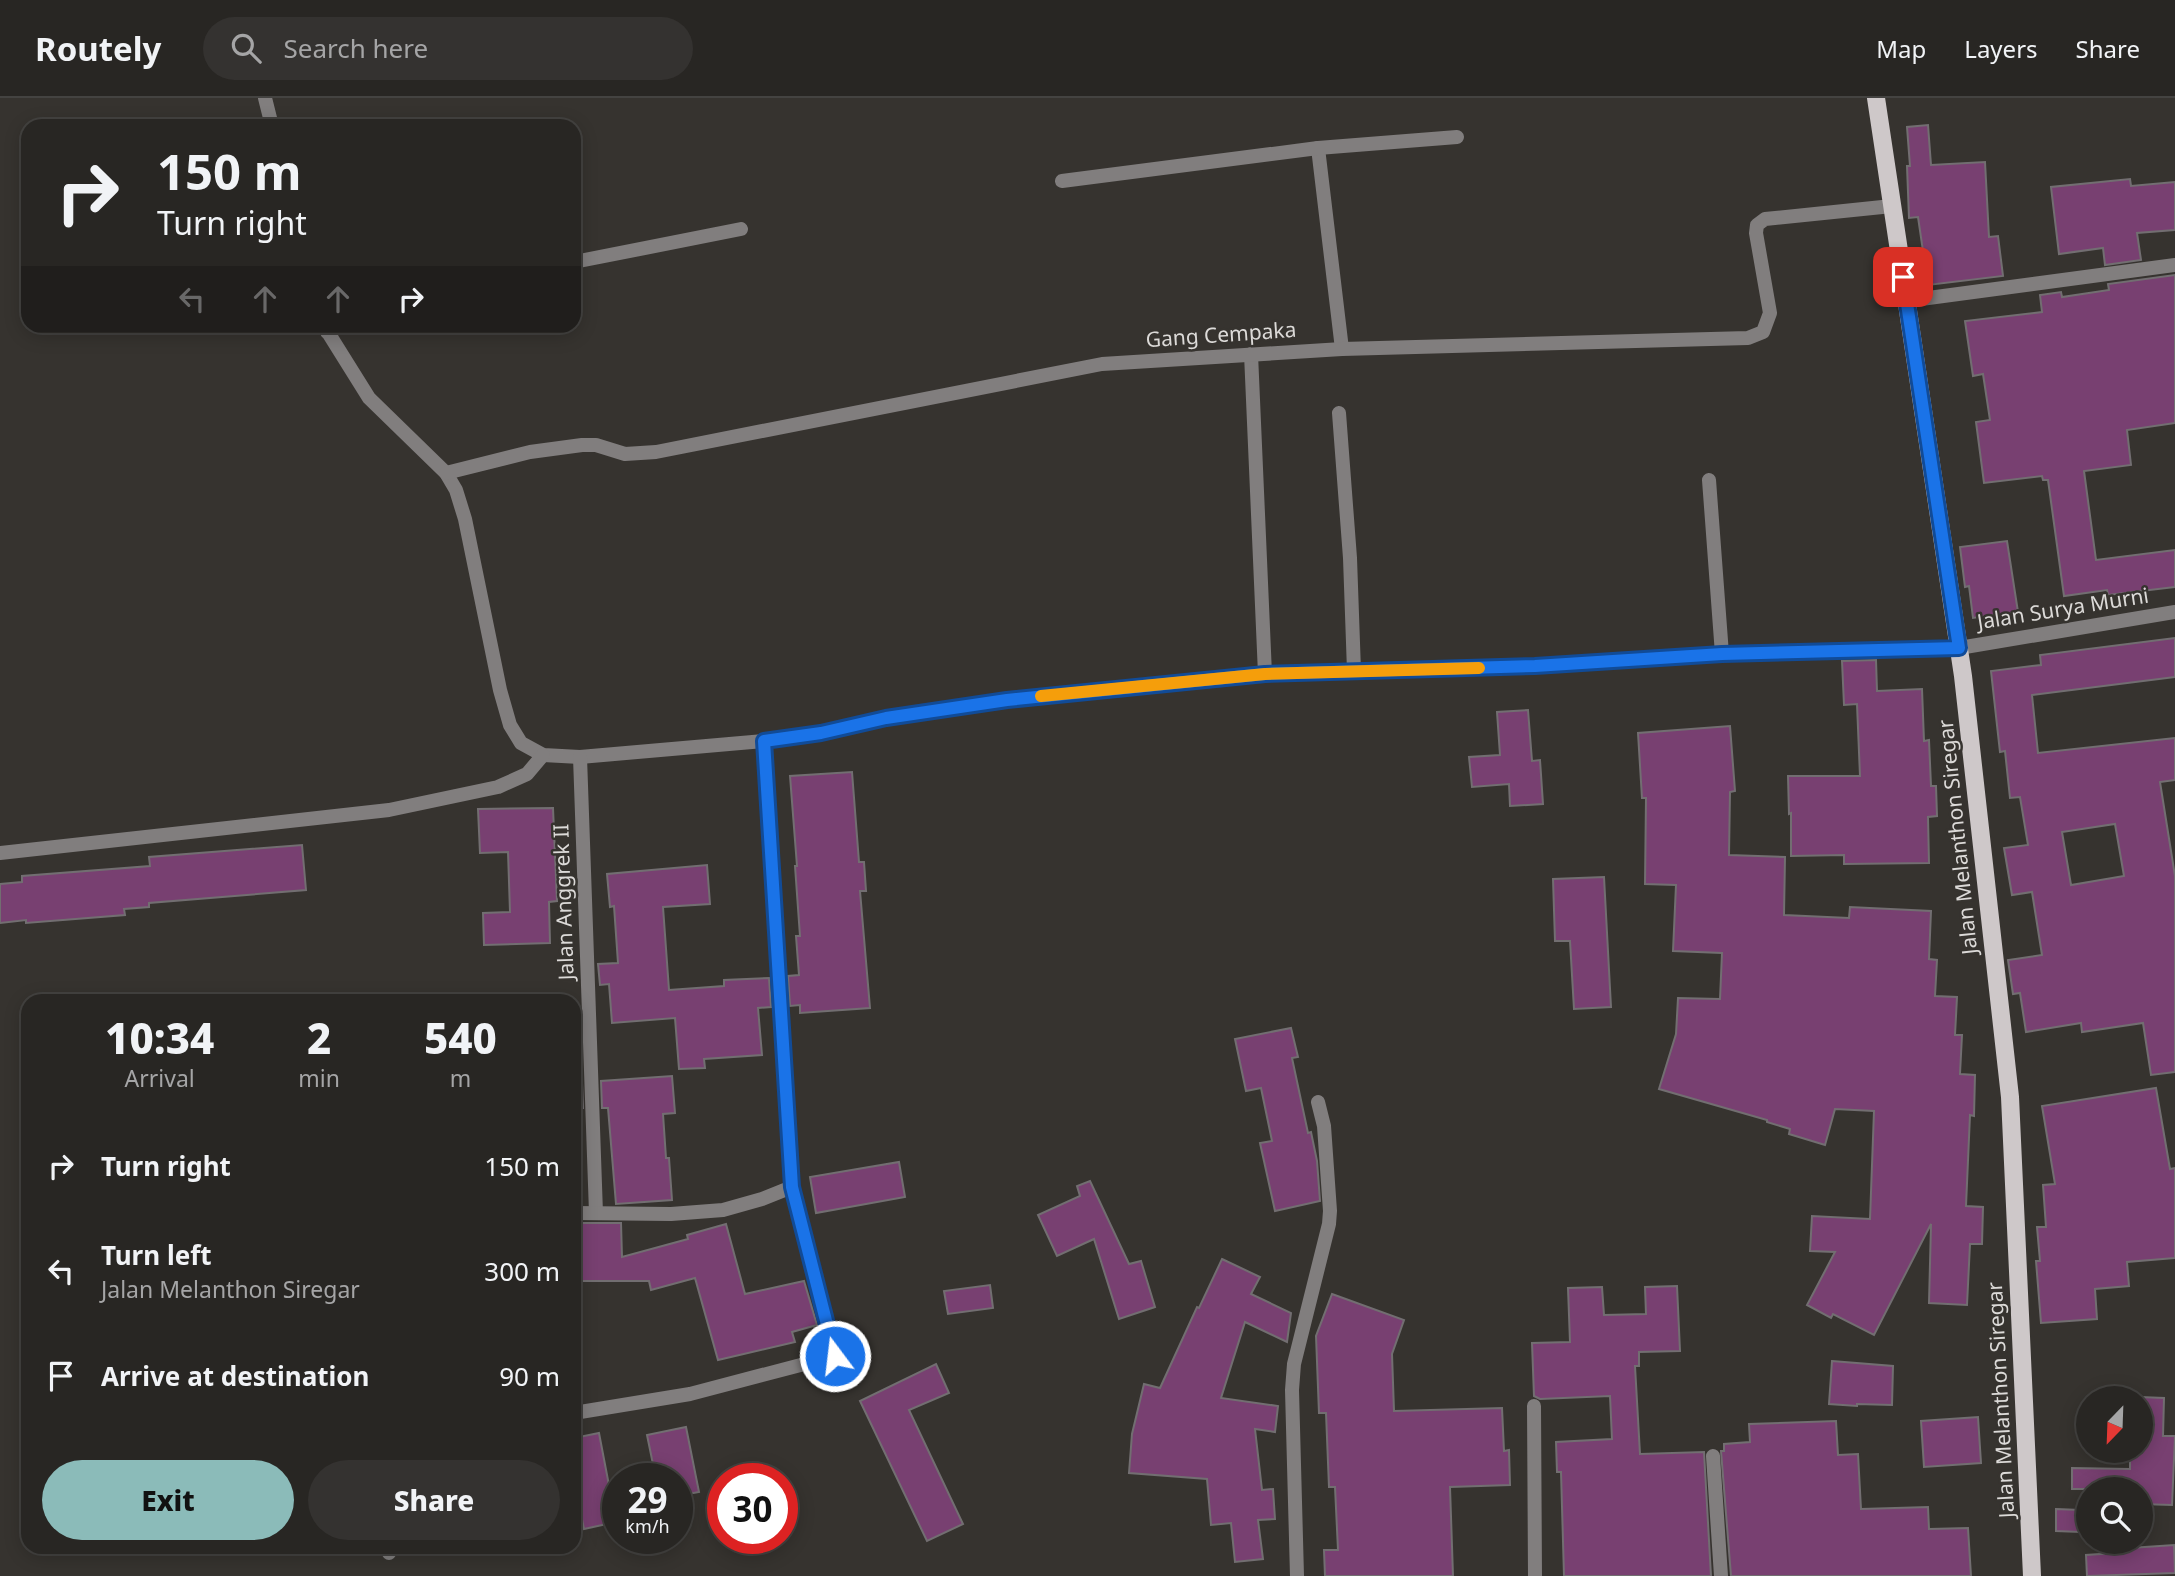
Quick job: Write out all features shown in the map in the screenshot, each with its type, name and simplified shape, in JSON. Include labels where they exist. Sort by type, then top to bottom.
[{"type":"main road","name":"Jalan Melanthon Siregar","points":[[1876,98],[1959,648],[2010,1097],[2032,1576]]},
{"type":"street","points":[[265,98],[270,119]]},
{"type":"street","points":[[1062,181],[1318,148],[1457,137]]},
{"type":"street","points":[[1318,148],[1342,349]]},
{"type":"street","name":"Gang Cempaka","points":[[446,472],[530,452],[582,445],[596,445],[625,454],[656,452],[1102,363],[1342,349],[1748,338],[1763,332],[1770,313],[1756,233],[1758,225],[1765,219],[1892,206]]},
{"type":"street","points":[[581,261],[741,229]]},
{"type":"street","points":[[1906,301],[2175,265]]},
{"type":"street","points":[[0,853],[388,810],[498,788],[527,774],[543,755],[521,743],[510,725],[500,690],[465,519],[456,490],[446,472],[369,398],[328,333]]},
{"type":"street","points":[[1251,354],[1265,674]]},
{"type":"street","points":[[1339,413],[1350,558],[1354,671]]},
{"type":"street","points":[[1709,480],[1722,654]]},
{"type":"street","name":"Jalan Surya Murni","points":[[543,755],[580,757],[764,741],[821,733],[886,718],[1007,700],[1265,674],[1535,666],[1722,654],[1959,648],[2175,612]]},
{"type":"street","points":[[581,1412],[690,1394],[835,1356],[792,1187],[764,741]]},
{"type":"street","name":"Jalan Anggrek II","points":[[580,757],[596,1213]]},
{"type":"street","points":[[1297,1576],[1292,1391],[1294,1364],[1330,1211],[1324,1126],[1318,1102]]},
{"type":"street","points":[[581,1213],[671,1214],[723,1210],[792,1187]]},
{"type":"street","points":[[1534,1406],[1535,1576]]},
{"type":"street","points":[[1713,1456],[1721,1576]]},
{"type":"building","points":[[1928,125],[1931,165],[1985,162],[1989,237],[1998,236],[2003,276],[1928,285],[1918,217],[1909,218],[1907,166],[1910,166],[1907,127]]},
{"type":"building","points":[[2130,179],[2131,186],[2175,182],[2175,230],[2137,233],[2141,260],[2105,265],[2103,248],[2059,254],[2051,187]]},
{"type":"building","points":[[2175,275],[2175,423],[2127,430],[2131,465],[2084,471],[2096,560],[2175,550],[2175,587],[2108,595],[2107,590],[2064,596],[2048,480],[2043,480],[2042,476],[1984,483],[1976,422],[1990,420],[1983,374],[1973,376],[1965,321],[2042,312],[2040,295],[2061,292],[2062,297],[2109,290],[2108,284]]},
{"type":"building","points":[[2007,541],[2018,612],[1973,618],[1969,586],[1965,587],[1960,547]]},
{"type":"building","points":[[2175,638],[2175,677],[2032,695],[2038,753],[2175,738],[2175,780],[2160,782],[2175,876],[2175,1072],[2151,1075],[2143,1023],[2082,1032],[2081,1023],[2026,1032],[2020,993],[2013,994],[2008,960],[2042,955],[2032,892],[2012,895],[2004,848],[2028,845],[2020,797],[2010,798],[2005,751],[2000,752],[1991,671],[2041,665],[2040,655]],"holes":[[[2115,824],[2124,876],[2071,885],[2062,832]]]},
{"type":"building","points":[[1876,660],[1877,691],[1922,689],[1924,741],[1929,740],[1931,786],[1936,786],[1937,816],[1928,817],[1929,863],[1844,864],[1844,855],[1791,856],[1788,776],[1860,776],[1857,704],[1844,705],[1842,661]]},
{"type":"building","points":[[1528,710],[1532,761],[1540,760],[1543,804],[1510,806],[1509,784],[1472,787],[1469,757],[1500,755],[1497,712]]},
{"type":"building","points":[[1730,726],[1735,791],[1730,792],[1729,855],[1785,857],[1784,915],[1849,918],[1850,907],[1931,911],[1929,959],[1937,960],[1935,996],[1957,997],[1955,1035],[1962,1035],[1960,1074],[1975,1075],[1974,1116],[1970,1115],[1966,1206],[1983,1207],[1982,1244],[1970,1244],[1967,1305],[1929,1303],[1931,1224],[1874,1335],[1833,1314],[1831,1318],[1807,1305],[1835,1252],[1810,1251],[1812,1216],[1870,1219],[1874,1111],[1835,1109],[1825,1145],[1789,1134],[1790,1129],[1767,1120],[1659,1089],[1676,1034],[1678,998],[1720,999],[1722,953],[1673,951],[1676,885],[1645,884],[1646,798],[1642,798],[1638,733]]},
{"type":"building","points":[[852,772],[859,862],[864,862],[866,891],[860,891],[870,1008],[800,1013],[800,1005],[790,1006],[788,976],[799,975],[796,936],[800,936],[790,776]]},
{"type":"building","points":[[553,808],[557,901],[549,902],[550,943],[484,945],[483,913],[510,912],[508,852],[480,853],[478,809]]},
{"type":"building","points":[[302,845],[306,890],[149,903],[149,907],[124,909],[125,915],[0,923],[0,884],[22,882],[22,876],[150,866],[149,857]]},
{"type":"building","points":[[707,865],[710,904],[663,907],[669,990],[724,986],[724,980],[769,978],[771,1007],[758,1008],[762,1055],[704,1059],[705,1068],[679,1069],[675,1018],[612,1023],[609,984],[600,985],[598,964],[618,963],[614,906],[610,907],[607,874]]},
{"type":"building","points":[[1604,877],[1611,1007],[1574,1009],[1570,941],[1555,941],[1553,879]]},
{"type":"building","points":[[1291,1028],[1298,1057],[1292,1058],[1308,1133],[1311,1132],[1317,1161],[1320,1201],[1275,1211],[1260,1143],[1272,1141],[1261,1088],[1246,1091],[1235,1039]]},
{"type":"building","points":[[672,1076],[675,1113],[663,1114],[672,1200],[616,1204],[608,1108],[602,1108],[601,1081]]},
{"type":"building","points":[[581,1083],[582,1083],[581,1108]]},
{"type":"building","points":[[2156,1088],[2170,1169],[2175,1168],[2175,1258],[2127,1262],[2129,1286],[2095,1289],[2097,1319],[2041,1323],[2036,1261],[2040,1261],[2037,1227],[2046,1227],[2043,1185],[2055,1184],[2042,1106]]},
{"type":"building","points":[[899,1162],[905,1197],[816,1213],[810,1177]]},
{"type":"building","points":[[1090,1181],[1129,1264],[1141,1261],[1155,1307],[1119,1319],[1094,1239],[1057,1256],[1038,1215],[1080,1196],[1077,1186]]},
{"type":"building","points":[[581,1223],[621,1223],[622,1257],[688,1239],[687,1235],[726,1224],[745,1294],[804,1281],[817,1325],[792,1332],[795,1342],[718,1360],[695,1278],[651,1290],[649,1281],[581,1281]]},
{"type":"building","points":[[1222,1259],[1260,1277],[1251,1294],[1291,1313],[1287,1342],[1245,1322],[1221,1398],[1278,1406],[1275,1432],[1255,1429],[1262,1490],[1273,1489],[1275,1519],[1258,1520],[1263,1559],[1235,1562],[1231,1523],[1211,1525],[1207,1479],[1129,1473],[1132,1434],[1144,1384],[1160,1388]]},
{"type":"building","points":[[990,1285],[993,1308],[948,1314],[944,1291]]},
{"type":"building","points":[[1677,1286],[1680,1351],[1639,1352],[1639,1366],[1635,1366],[1640,1454],[1704,1452],[1711,1576],[1564,1576],[1561,1472],[1557,1472],[1556,1442],[1612,1439],[1610,1396],[1540,1399],[1534,1396],[1532,1343],[1570,1342],[1568,1288],[1602,1287],[1604,1315],[1646,1314],[1645,1287]]},
{"type":"building","points":[[1332,1294],[1404,1320],[1392,1354],[1394,1411],[1502,1408],[1504,1451],[1509,1450],[1510,1485],[1450,1487],[1453,1576],[1325,1576],[1324,1550],[1338,1550],[1335,1487],[1329,1487],[1326,1413],[1319,1413],[1316,1336]]},
{"type":"building","points":[[1832,1361],[1893,1366],[1892,1405],[1829,1404]]},
{"type":"building","points":[[936,1364],[949,1393],[909,1410],[963,1524],[927,1541],[860,1401]]},
{"type":"building","points":[[2153,1398],[2164,1398],[2163,1436],[2175,1436],[2172,1505],[2153,1504],[2153,1477],[2076,1477],[2076,1489],[2072,1489],[2072,1468],[2130,1469],[2130,1463],[2153,1463]]},
{"type":"building","points":[[1978,1417],[1981,1463],[1924,1467],[1921,1421]]},
{"type":"building","points":[[1836,1421],[1838,1455],[1858,1454],[1861,1509],[1928,1507],[1929,1529],[1968,1528],[1971,1576],[1731,1576],[1721,1451],[1724,1451],[1724,1444],[1750,1442],[1749,1424]]},
{"type":"building","points":[[686,1427],[699,1492],[693,1493],[693,1463],[653,1463],[647,1435]]},
{"type":"building","points":[[599,1433],[605,1463],[602,1463],[602,1525],[584,1529],[581,1514],[581,1437]]},
{"type":"building","points":[[2056,1509],[2076,1510],[2076,1532],[2056,1531]]},
{"type":"building","points":[[2174,1545],[2175,1573],[2087,1576],[2086,1555],[2153,1554],[2153,1546]]},
{"type":"slow traffic","points":[[1041,696],[1265,674],[1479,668]]},
{"type":"route","points":[[835,1356],[792,1187],[764,741],[821,733],[886,718],[1007,700],[1265,674],[1535,666],[1722,654],[1959,648],[1903,277]]}]
